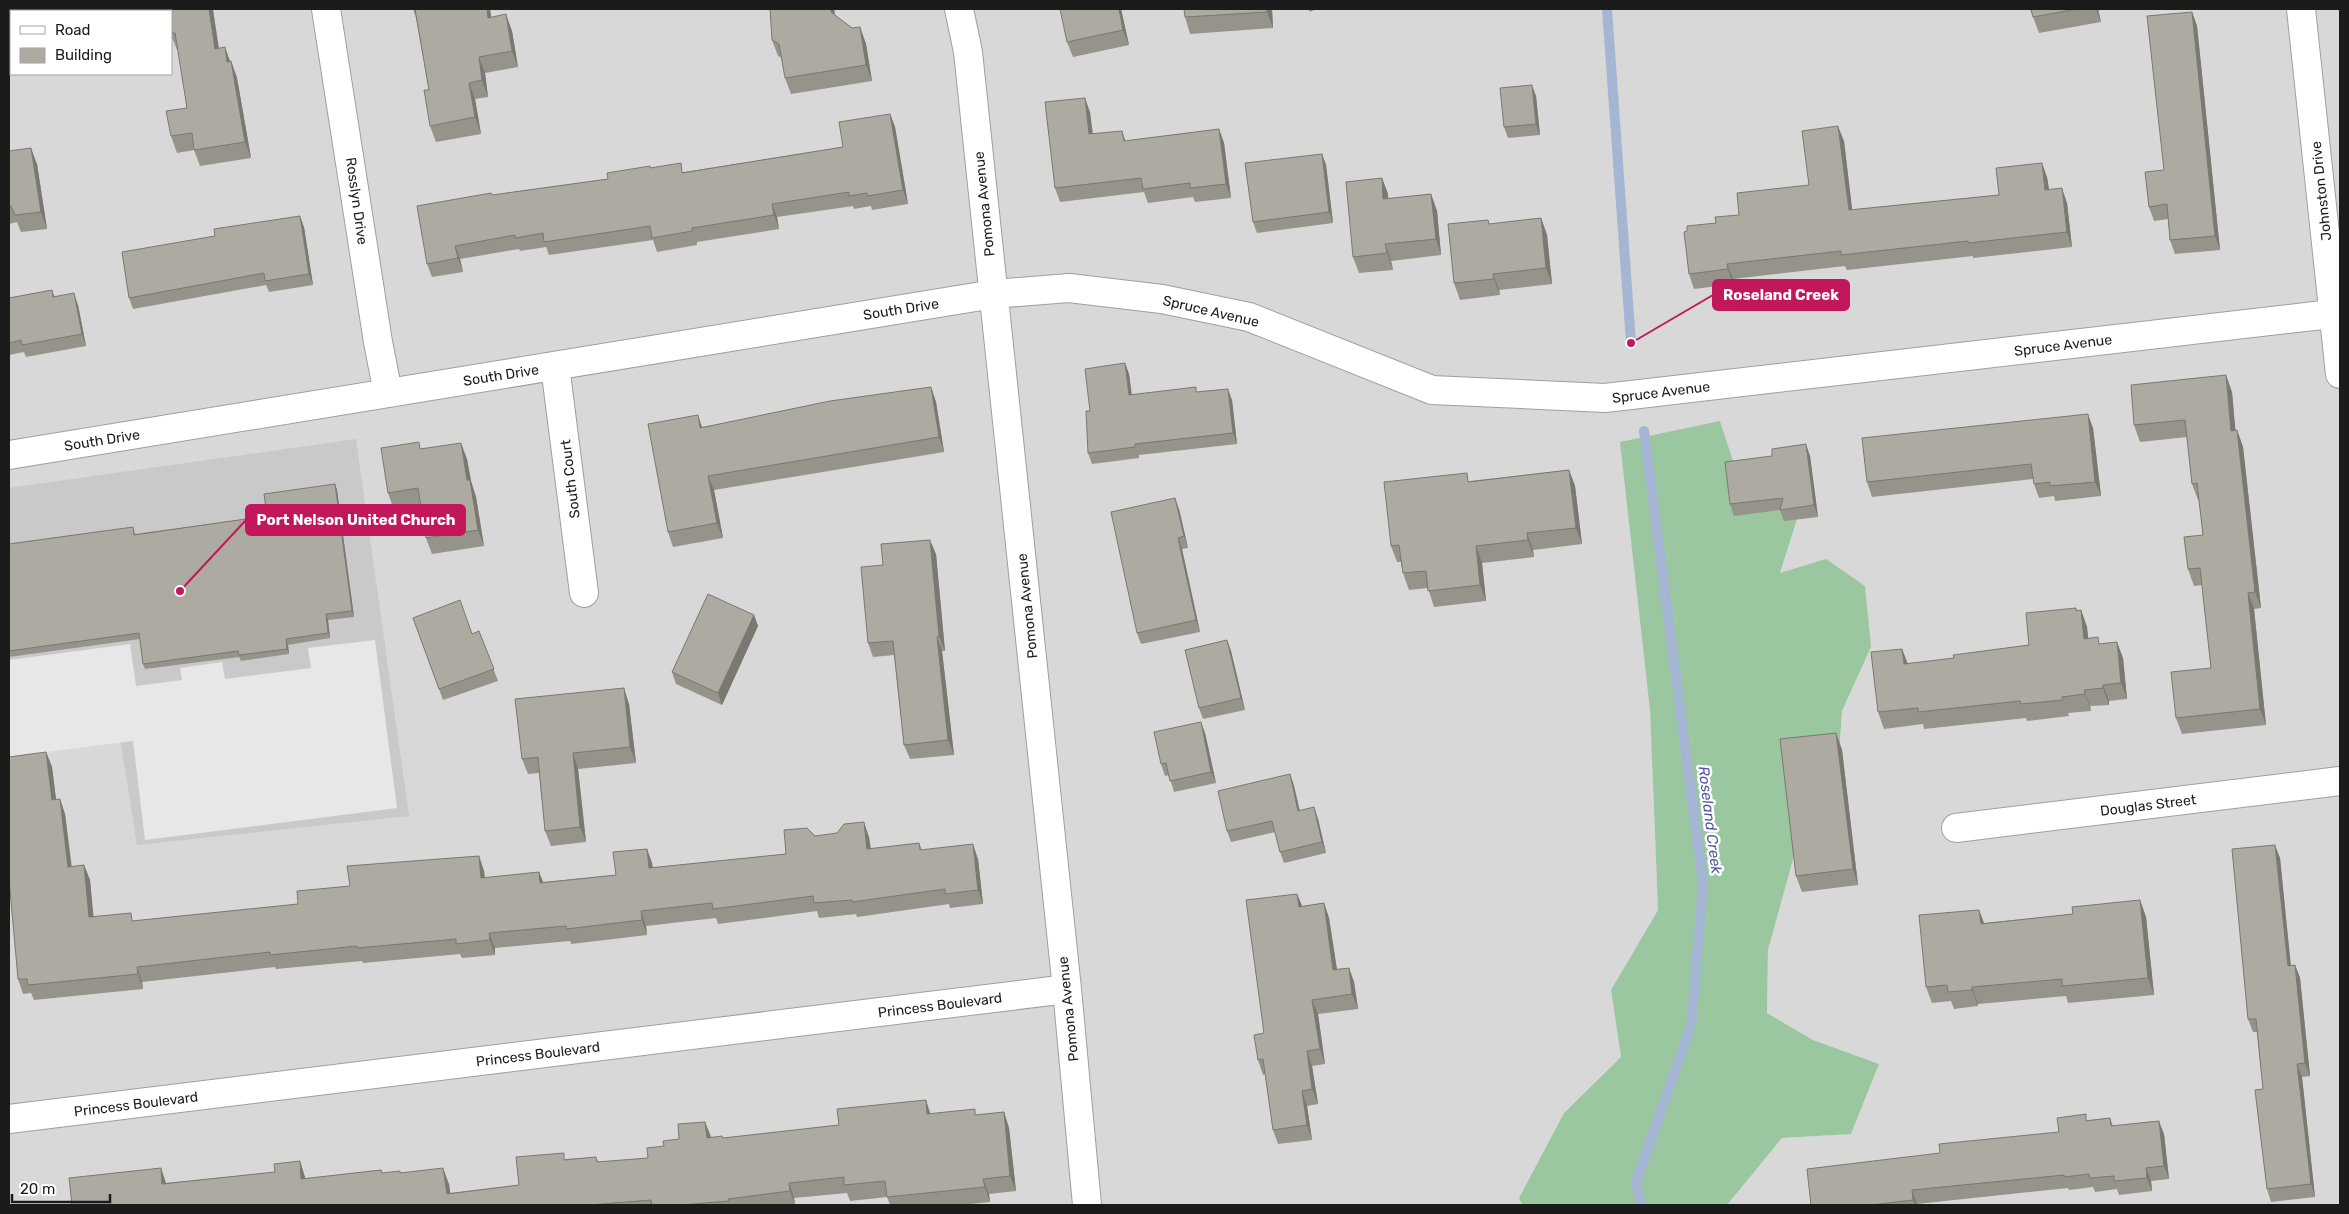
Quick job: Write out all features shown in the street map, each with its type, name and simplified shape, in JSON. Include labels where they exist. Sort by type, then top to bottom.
[{"type":"street","name":"Rosslyn Drive","points":[[326,9],[378,342],[388,393]]},
{"type":"street","name":"Pomona Avenue","points":[[958,9],[968,52],[1067,989],[1087,1205]]},
{"type":"street","name":"Johnston Drive","points":[[2301,9],[2337,314],[2340,374]]},
{"type":"street","name":"Spruce Avenue","points":[[994,294],[1069,288],[1162,299],[1249,317],[1432,390],[1605,398],[2337,314]]},
{"type":"street","name":"South Drive","points":[[9,455],[994,294]]},
{"type":"street","name":"South Court","points":[[555,366],[584,593]]},
{"type":"street","name":"Douglas Street","points":[[1956,828],[2340,781]]},
{"type":"street","name":"Princess Boulevard","points":[[9,1119],[1067,989]]},
{"type":"shaded area","points":[[9,9],[2340,9],[2340,1205],[1727,1205],[1782,1138],[1851,1134],[1879,1064],[1813,1040],[1767,1013],[1768,950],[1797,845],[1836,799],[1842,711],[1871,647],[1780,574],[1786,554],[1738,476],[1720,421],[1650,710],[1658,910],[1611,990],[1621,1057],[1564,1113],[1519,1198],[1522,1205],[9,1205]]},
{"type":"shaded area","points":[[356,439],[409,816],[137,845],[119,732],[9,751],[9,488]]},
{"type":"shaded area","points":[[375,640],[397,808],[145,840],[133,741],[9,757],[9,660],[130,644],[136,686],[182,680],[180,668],[222,662],[225,679],[311,668],[308,648]]},
{"type":"green space","points":[[1720,421],[1738,476],[1797,519],[1780,573],[1826,559],[1865,586],[1871,647],[1842,711],[1836,799],[1797,845],[1768,950],[1767,1013],[1813,1040],[1879,1064],[1851,1134],[1782,1138],[1727,1205],[1522,1205],[1519,1198],[1564,1113],[1621,1057],[1611,990],[1658,910],[1650,710],[1620,442]]},
{"type":"building","points":[[9,9],[17,9],[10,10],[9,46]]},
{"type":"building","points":[[209,9],[215,49],[225,47],[227,62],[231,61],[245,142],[194,150],[192,133],[171,136],[166,111],[187,108],[175,33],[172,33],[172,10],[167,10]]},
{"type":"building","points":[[415,9],[487,9],[488,18],[506,14],[512,51],[479,57],[482,80],[469,83],[475,117],[430,126],[424,90],[429,90]]},
{"type":"building","points":[[770,9],[831,9],[831,12],[852,28],[860,27],[866,65],[785,78],[779,44],[772,40]]},
{"type":"building","points":[[1060,9],[1119,9],[1123,30],[1067,42]]},
{"type":"building","points":[[1184,9],[1267,9],[1267,12],[1185,17]]},
{"type":"building","points":[[2031,9],[2077,9],[2033,17]]},
{"type":"building","points":[[2192,12],[2215,236],[2170,240],[2167,204],[2149,207],[2145,172],[2164,170],[2147,16]]},
{"type":"building","points":[[1532,85],[1536,124],[1504,127],[1500,88]]},
{"type":"building","points":[[1085,98],[1089,134],[1122,131],[1124,141],[1219,129],[1226,184],[1190,188],[1190,183],[1143,189],[1141,178],[1055,188],[1045,102]]},
{"type":"building","points":[[890,114],[903,190],[867,196],[867,193],[849,196],[849,192],[772,204],[774,215],[692,228],[692,231],[652,238],[650,226],[544,242],[543,233],[515,238],[515,235],[455,246],[458,258],[427,264],[417,206],[491,193],[492,195],[608,179],[607,173],[650,166],[650,168],[681,163],[682,173],[843,147],[839,122]]},
{"type":"building","points":[[1838,126],[1849,210],[1999,195],[1996,168],[2042,163],[2045,190],[2062,188],[2067,232],[1841,255],[1841,251],[1727,264],[1728,269],[1689,274],[1684,232],[1687,231],[1687,226],[1716,223],[1715,217],[1739,215],[1737,193],[1809,185],[1802,131]]},
{"type":"building","points":[[31,148],[41,212],[15,215],[11,206],[9,206],[9,151]]},
{"type":"building","points":[[1322,154],[1329,212],[1253,222],[1245,163]]},
{"type":"building","points":[[1382,178],[1383,199],[1431,194],[1436,239],[1385,244],[1387,253],[1353,257],[1346,182]]},
{"type":"building","points":[[300,216],[309,274],[265,281],[264,273],[129,298],[122,252],[215,236],[214,229]]},
{"type":"building","points":[[1541,218],[1546,268],[1493,274],[1494,279],[1454,283],[1448,224],[1488,220],[1489,224]]},
{"type":"building","points":[[52,290],[53,297],[74,293],[82,334],[22,345],[21,340],[9,343],[9,298]]},
{"type":"building","points":[[1125,363],[1129,395],[1196,387],[1196,392],[1228,389],[1233,433],[1135,444],[1135,447],[1088,453],[1086,411],[1090,411],[1085,369]]},
{"type":"building","points":[[2226,375],[2231,431],[2237,430],[2255,592],[2248,593],[2260,709],[2176,718],[2171,672],[2211,668],[2200,568],[2188,569],[2184,537],[2203,535],[2197,483],[2192,484],[2185,420],[2134,425],[2131,385]]},
{"type":"building","points":[[931,387],[939,437],[708,476],[717,523],[668,532],[648,424],[698,415],[700,428],[830,401]]},
{"type":"building","points":[[2088,414],[2095,482],[2050,486],[2050,482],[2034,484],[2031,464],[1867,482],[1862,438]]},
{"type":"building","points":[[419,442],[420,449],[461,443],[467,480],[470,480],[478,530],[426,538],[418,488],[388,493],[381,448]]},
{"type":"building","points":[[1806,444],[1814,505],[1780,510],[1783,498],[1730,504],[1725,462],[1772,456],[1772,449]]},
{"type":"building","points":[[1569,470],[1576,528],[1527,533],[1528,540],[1476,546],[1480,585],[1428,591],[1426,571],[1403,573],[1399,545],[1391,546],[1384,482],[1467,473],[1468,482]]},
{"type":"building","points":[[335,484],[352,611],[326,614],[328,633],[286,639],[287,649],[239,655],[238,651],[143,664],[139,633],[9,651],[9,544],[133,527],[134,535],[267,516],[264,494]]},
{"type":"building","points":[[1175,498],[1184,536],[1178,538],[1196,620],[1137,633],[1111,512]]},
{"type":"building","points":[[930,540],[939,636],[937,637],[948,740],[904,745],[893,641],[868,643],[861,567],[883,565],[881,544]]},
{"type":"building","points":[[708,594],[754,615],[718,693],[672,672]]},
{"type":"building","points":[[460,600],[472,634],[479,631],[494,669],[439,689],[413,618]]},
{"type":"building","points":[[2076,608],[2076,611],[2081,610],[2084,639],[2098,637],[2099,644],[2117,642],[2121,683],[2103,685],[2103,688],[2084,690],[2085,694],[2062,697],[2063,700],[2021,704],[2020,701],[1918,712],[1918,708],[1878,712],[1871,652],[1902,649],[1904,664],[1954,658],[1953,655],[2029,645],[2026,613]]},
{"type":"building","points":[[1227,640],[1241,698],[1199,708],[1185,650]]},
{"type":"building","points":[[624,688],[630,747],[573,753],[580,827],[545,831],[538,757],[522,759],[515,699]]},
{"type":"building","points":[[1201,722],[1211,772],[1170,781],[1166,763],[1161,764],[1154,732]]},
{"type":"building","points":[[1836,733],[1853,869],[1796,876],[1780,739]]},
{"type":"building","points":[[46,752],[52,800],[60,799],[68,867],[84,865],[89,917],[131,913],[132,921],[298,904],[297,891],[350,886],[347,866],[479,856],[481,878],[539,872],[540,883],[616,875],[613,852],[647,849],[649,868],[786,854],[784,830],[807,828],[815,836],[837,833],[844,824],[864,822],[867,849],[919,843],[920,850],[973,844],[978,890],[945,894],[945,889],[852,902],[852,900],[814,903],[813,896],[713,909],[712,903],[641,911],[642,920],[566,929],[566,926],[489,933],[490,940],[456,944],[456,939],[357,948],[357,946],[270,955],[270,952],[137,967],[138,974],[28,985],[27,979],[18,979],[9,879],[9,757]]},
{"type":"building","points":[[1290,774],[1298,811],[1314,807],[1322,842],[1280,852],[1272,821],[1227,831],[1218,791]]},
{"type":"building","points":[[2275,845],[2288,966],[2295,965],[2305,1063],[2297,1064],[2311,1184],[2267,1189],[2255,1090],[2263,1089],[2256,1019],[2248,1019],[2232,849]]},
{"type":"building","points":[[1297,894],[1299,907],[1324,903],[1333,970],[1349,968],[1352,994],[1312,1000],[1320,1049],[1307,1051],[1312,1089],[1302,1091],[1307,1125],[1273,1130],[1263,1059],[1258,1060],[1254,1035],[1264,1033],[1246,900]]},
{"type":"building","points":[[2140,900],[2148,978],[2062,986],[2062,979],[1972,987],[1972,990],[1948,992],[1947,985],[1926,987],[1919,915],[1979,910],[1981,924],[2073,914],[2072,907]]},
{"type":"building","points":[[926,1100],[927,1114],[975,1109],[975,1115],[1004,1112],[1010,1176],[983,1179],[985,1187],[887,1197],[885,1181],[844,1185],[844,1177],[789,1183],[790,1191],[728,1199],[729,1201],[681,1205],[652,1205],[651,1200],[590,1205],[72,1205],[69,1178],[161,1168],[162,1184],[275,1172],[274,1164],[300,1161],[301,1179],[381,1170],[382,1173],[400,1171],[400,1173],[443,1168],[447,1194],[519,1185],[516,1157],[564,1153],[564,1160],[596,1157],[597,1162],[648,1158],[647,1148],[664,1146],[663,1141],[679,1139],[678,1124],[705,1122],[707,1138],[722,1136],[723,1138],[839,1125],[837,1109]]},
{"type":"building","points":[[2086,1114],[2086,1121],[2110,1118],[2111,1126],[2159,1121],[2164,1166],[2146,1168],[2147,1178],[2114,1181],[2114,1176],[2090,1178],[2089,1174],[2064,1177],[2064,1175],[1912,1190],[1913,1200],[1871,1205],[1811,1205],[1807,1169],[1940,1153],[1939,1144],[2059,1132],[2057,1118]]},
{"type":"waterway","name":"Roseland Creek","points":[[1607,9],[1631,343]]},
{"type":"waterway","name":"Roseland Creek","points":[[1641,1205],[1636,1182],[1691,1026],[1703,884],[1644,431]]},
{"type":"place","name":"Roseland Creek","points":[[1631,343]]},
{"type":"place","name":"Port Nelson United Church","points":[[180,591]]}]
